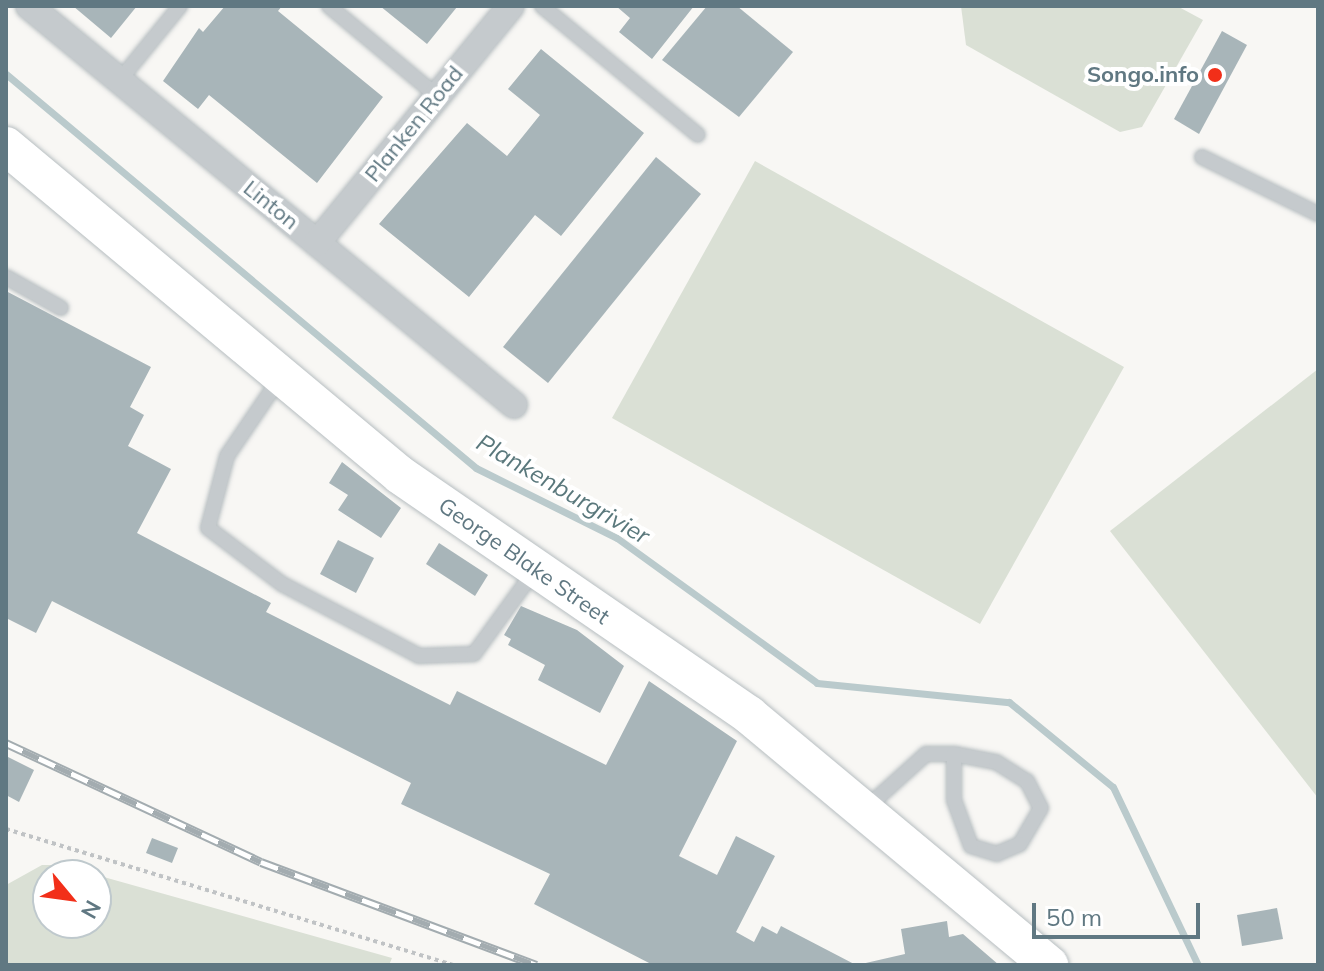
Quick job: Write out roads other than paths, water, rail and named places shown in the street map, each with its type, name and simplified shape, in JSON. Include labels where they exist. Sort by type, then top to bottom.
[{"type":"street","name":"Linton","points":[[29,6],[514,405]]},
{"type":"street","name":"Planken Road","points":[[317,243],[511,6]]},
{"type":"street","name":"George Blake Street","points":[[6,146],[400,475],[749,715],[1049,965]]},
{"type":"lane","points":[[119,81],[180,6]]},
{"type":"lane","points":[[329,6],[437,96]]},
{"type":"lane","points":[[542,6],[698,135]]},
{"type":"lane","points":[[1202,157],[1318,214]]},
{"type":"lane","points":[[6,277],[61,308]]},
{"type":"lane","points":[[283,375],[227,456],[208,528],[282,584],[419,656],[474,654],[535,569]]},
{"type":"lane","points":[[864,810],[926,754],[954,754],[996,762],[1027,781],[1041,808],[1020,844],[997,854],[971,846],[954,800],[954,754]]},
{"type":"waterway","name":"Plankenburgrivier","points":[[6,74],[476,468],[617,538],[817,683],[1009,702],[1113,787],[1198,965]]},
{"type":"railway","points":[[6,743],[261,862],[536,965]]},
{"type":"place","name":"Songo.info","points":[[1215,75]]}]
